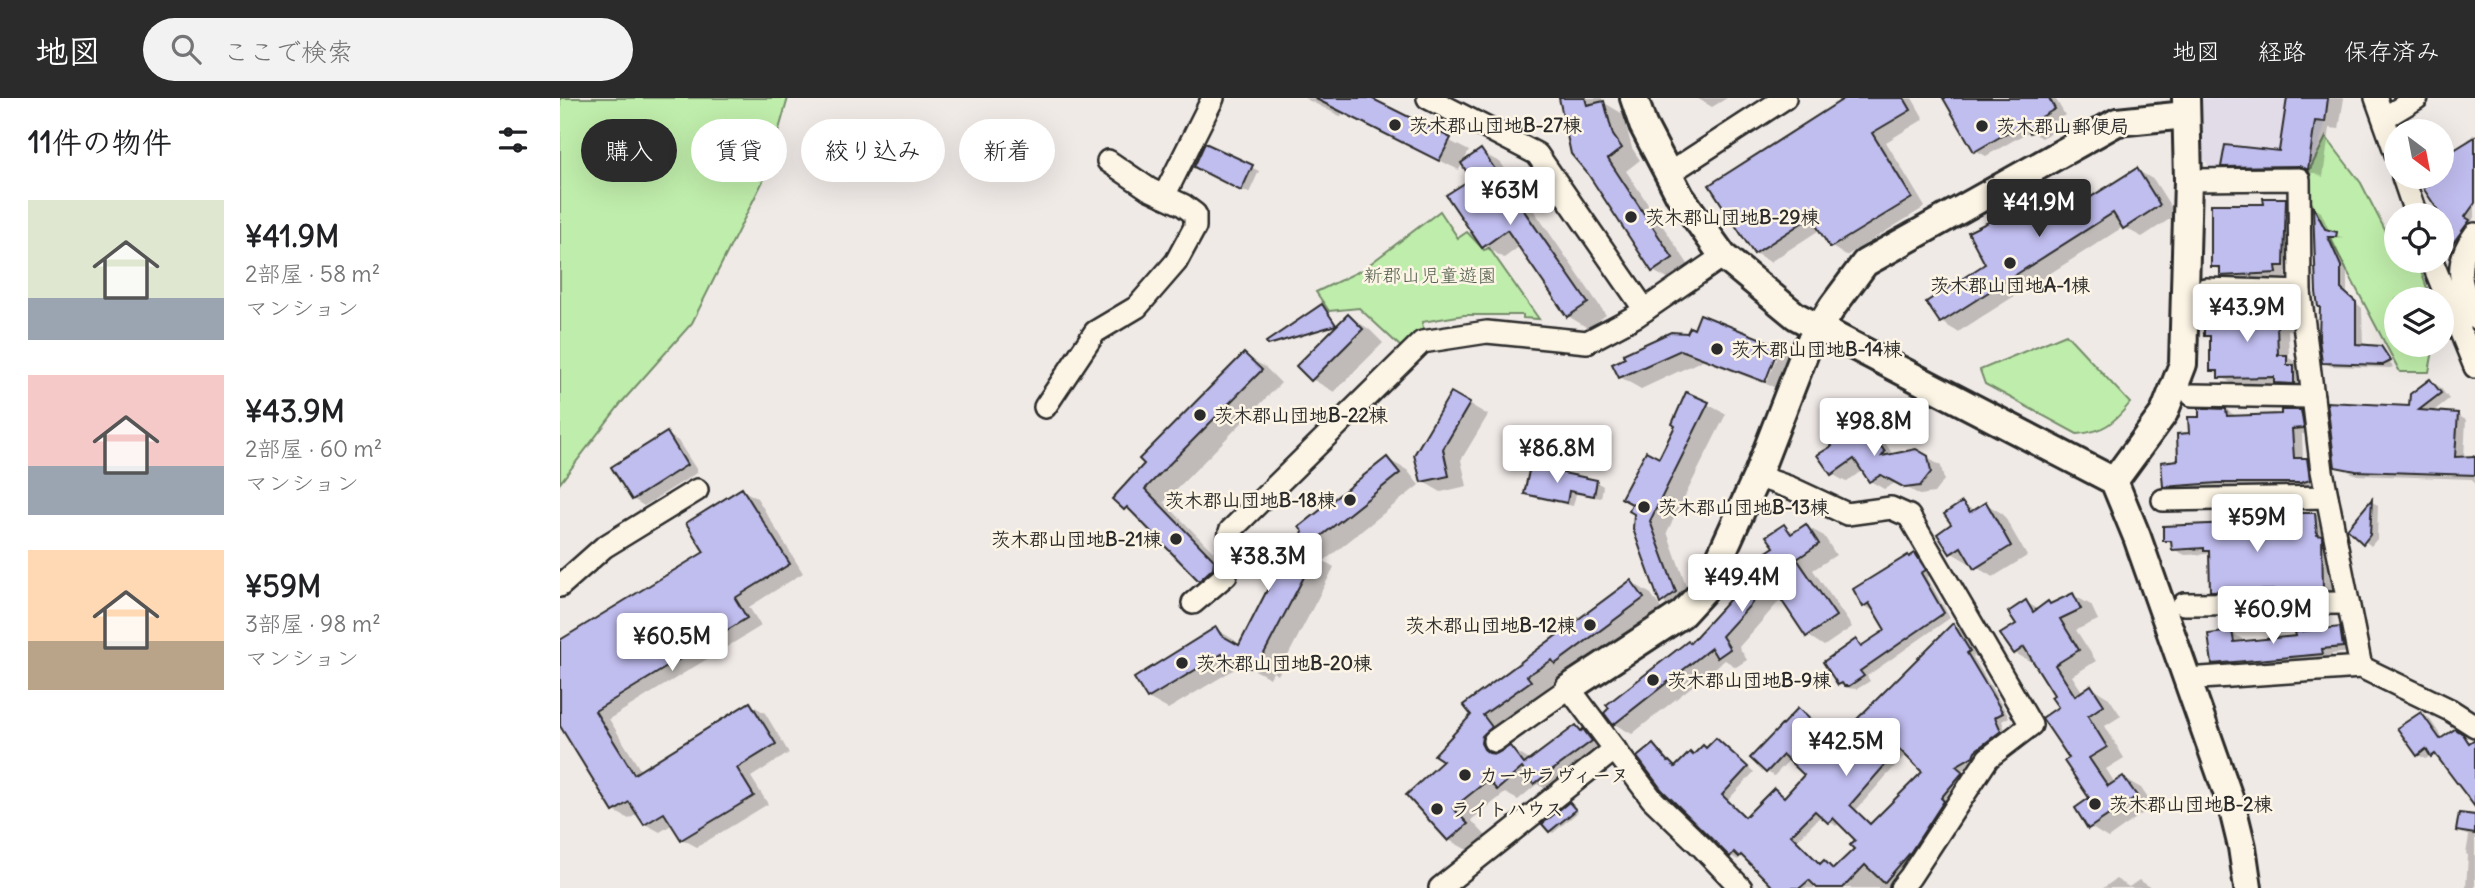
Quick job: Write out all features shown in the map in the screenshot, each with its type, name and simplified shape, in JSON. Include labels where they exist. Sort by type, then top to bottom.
[{"type":"street","points":[[1164,196],[1213,98]]},
{"type":"street","points":[[1428,98],[1537,154],[1645,310]]},
{"type":"street","points":[[1634,98],[1643,125],[1679,196],[1723,257],[1796,316],[2114,481],[2137,537],[2232,806],[2248,888]]},
{"type":"street","points":[[1668,174],[1785,98]]},
{"type":"street","points":[[2380,108],[2417,98]]},
{"type":"street","points":[[2114,481],[2164,412],[2183,364],[2188,180],[2186,106]]},
{"type":"street","points":[[1494,741],[1682,614],[1706,588],[1757,476],[1807,347],[1865,263],[2117,122],[2165,119],[2186,106]]},
{"type":"street","points":[[1045,407],[1095,332],[1137,307],[1176,262],[1195,227],[1195,214],[1184,205],[1149,189],[1108,161]]},
{"type":"street","points":[[2188,180],[2299,179],[2300,292],[2313,397],[2327,497],[2361,667]]},
{"type":"street","points":[[2475,234],[2463,251],[2461,287],[2475,318]]},
{"type":"street","points":[[1194,603],[1226,575],[1230,531],[1422,341],[1488,332],[1587,342],[1645,310],[1723,257]]},
{"type":"street","points":[[2437,273],[2475,367]]},
{"type":"street","points":[[2205,289],[2300,292]]},
{"type":"street","points":[[2192,395],[2313,397]]},
{"type":"street","points":[[1757,476],[1791,488],[1847,514],[1891,508],[1909,516],[2031,725],[1988,758],[1901,888]]},
{"type":"street","points":[[560,586],[604,547],[696,490]]},
{"type":"street","points":[[2163,500],[2327,497]]},
{"type":"street","points":[[2185,604],[2348,603]]},
{"type":"street","points":[[2187,680],[2361,667],[2450,710],[2475,726]]},
{"type":"street","points":[[1569,688],[1652,799],[1741,888]]},
{"type":"street","points":[[1440,888],[1615,749]]},
{"type":"shaded area","points":[[2199,98],[2330,98],[2325,125],[2310,173],[2214,176],[2200,152]]},
{"type":"green space","points":[[560,98],[788,98],[782,119],[691,119],[691,182],[762,182],[692,323],[622,402],[560,483]]},
{"type":"green space","points":[[2326,137],[2361,183],[2384,228],[2384,273],[2421,273],[2427,287],[2384,287],[2384,341],[2311,202],[2306,177]]},
{"type":"green space","name":"新郡山児童遊園","points":[[1440,211],[1458,238],[1467,232],[1484,250],[1489,248],[1539,319],[1523,318],[1523,315],[1464,315],[1422,322],[1424,336],[1402,348],[1359,308],[1329,311],[1316,292],[1362,270]]},
{"type":"green space","points":[[2066,334],[2130,403],[2119,416],[2101,429],[2077,434],[1985,384],[1980,370]]},
{"type":"green space","points":[[2392,357],[2432,357],[2429,372],[2400,372]]},
{"type":"building","name":"茨木郡山団地B-27棟","points":[[1314,98],[1371,98],[1451,138],[1439,161]]},
{"type":"building","points":[[1559,98],[1585,98],[1587,105],[1604,101],[1613,135],[1622,148],[1608,159],[1673,258],[1652,272],[1588,174],[1571,154]]},
{"type":"building","points":[[1845,98],[1904,98],[1911,110],[1872,133],[1912,198],[1830,248],[1811,217],[1754,254],[1709,185]]},
{"type":"building","points":[[1943,98],[2049,98],[2055,109],[2038,119],[2042,126],[2030,133],[2024,123],[1974,152]]},
{"type":"building","points":[[2287,98],[2328,98],[2325,122],[2315,121],[2308,170],[2299,166],[2221,167],[2225,145],[2279,151]]},
{"type":"building","points":[[2475,137],[2475,203],[2465,217],[2470,220],[2454,242],[2454,203],[2433,203],[2424,189],[2454,189],[2454,150]]},
{"type":"building","points":[[1205,143],[1253,165],[1241,191],[1194,167]]},
{"type":"building","points":[[1481,149],[1588,303],[1567,317],[1507,230],[1482,248],[1446,195],[1471,179],[1461,163]]},
{"type":"building","points":[[2137,168],[2160,205],[2123,229],[2113,213],[1940,323],[1926,302],[1985,264],[1968,232],[2029,202],[2043,227]]},
{"type":"building","points":[[2263,198],[2286,198],[2284,266],[2276,266],[2277,273],[2220,276],[2220,267],[2211,267],[2211,204],[2264,204]]},
{"type":"building","points":[[2313,206],[2325,229],[2337,232],[2336,237],[2328,237],[2341,266],[2341,289],[2356,302],[2356,344],[2381,346],[2384,357],[2388,357],[2391,361],[2383,365],[2322,363],[2319,338],[2320,307],[2316,292]]},
{"type":"building","points":[[1322,304],[1336,325],[1268,345],[1266,342]]},
{"type":"building","points":[[2286,308],[2286,324],[2277,324],[2278,355],[2287,355],[2287,365],[2294,365],[2294,384],[2274,383],[2274,377],[2218,378],[2218,371],[2210,371],[2210,336],[2204,336],[2204,311]]},
{"type":"building","points":[[1348,314],[1363,329],[1311,381],[1296,366]]},
{"type":"building","name":"茨木郡山団地B-14棟","points":[[1700,314],[1779,346],[1765,382],[1681,350],[1619,378],[1612,364],[1625,358],[1623,354],[1671,332],[1687,333],[1690,327],[1694,329]]},
{"type":"building","points":[[1244,353],[1262,370],[1145,489],[1214,560],[1213,568],[1199,581],[1127,507],[1124,510],[1112,499],[1144,464],[1139,459]]},
{"type":"building","points":[[2430,379],[2441,393],[2419,410],[2458,413],[2455,457],[2475,456],[2475,475],[2356,471],[2335,467],[2327,402],[2409,406],[2410,394]]},
{"type":"building","points":[[1451,392],[1470,403],[1443,449],[1449,476],[1421,482],[1414,455]]},
{"type":"building","name":"茨木郡山団地B-13棟","points":[[1686,392],[1709,402],[1650,521],[1676,592],[1660,604],[1633,529],[1634,514],[1629,511],[1632,504],[1621,498],[1646,451],[1659,458],[1675,426],[1672,424]]},
{"type":"building","points":[[2199,408],[2226,409],[2227,416],[2281,414],[2281,410],[2301,410],[2304,428],[2292,429],[2294,458],[2307,458],[2310,480],[2301,483],[2218,483],[2163,487],[2161,462],[2178,460],[2177,434],[2189,433],[2188,417],[2199,417]]},
{"type":"building","points":[[1842,423],[1849,434],[1865,424],[1885,452],[1882,456],[1916,449],[1928,456],[1931,472],[1920,486],[1905,488],[1881,475],[1869,482],[1854,459],[1831,475],[1817,455],[1832,446],[1824,435]]},
{"type":"building","points":[[667,432],[687,465],[632,500],[611,467]]},
{"type":"building","points":[[1387,457],[1400,473],[1305,549],[1316,554],[1258,665],[1253,662],[1250,668],[1222,654],[1147,699],[1134,678],[1216,627],[1221,635],[1239,645],[1286,553],[1290,555],[1303,532],[1299,527]]},
{"type":"building","points":[[1530,466],[1597,480],[1594,496],[1569,491],[1567,503],[1524,494]]},
{"type":"building","points":[[742,488],[790,564],[735,598],[747,618],[595,711],[634,774],[750,702],[776,744],[737,768],[754,796],[681,840],[664,813],[644,825],[629,802],[613,812],[560,726],[560,640],[704,552],[686,523]]},
{"type":"building","points":[[2372,499],[2370,535],[2363,544],[2347,529]]},
{"type":"building","points":[[1962,502],[1970,512],[1986,502],[2011,546],[1974,569],[1961,547],[1950,554],[1937,534],[1951,524],[1944,514]]},
{"type":"building","points":[[2299,513],[2315,513],[2317,535],[2322,536],[2323,590],[2210,591],[2209,551],[2204,551],[2204,548],[2172,550],[2171,541],[2163,541],[2163,526],[2299,520]]},
{"type":"building","points":[[1784,524],[1791,534],[1806,524],[1819,544],[1797,559],[1836,616],[1806,637],[1770,583],[1722,636],[1730,649],[1717,658],[1711,648],[1613,725],[1604,713],[1609,708],[1606,705],[1688,641],[1690,643],[1763,563],[1759,557],[1774,547],[1766,536]]},
{"type":"building","points":[[1915,553],[1926,570],[1921,573],[1944,613],[1860,671],[1864,676],[1849,686],[1842,683],[1838,685],[1823,662],[1856,639],[1861,646],[1885,630],[1869,603],[1863,607],[1853,589]]},
{"type":"building","points":[[1631,580],[1644,598],[1555,664],[1552,660],[1527,676],[1531,681],[1483,715],[1492,727],[1482,736],[1484,749],[1496,754],[1510,746],[1524,764],[1576,725],[1581,731],[1583,729],[1592,741],[1534,784],[1522,768],[1497,790],[1488,780],[1453,808],[1468,824],[1448,841],[1406,795],[1443,761],[1434,755],[1471,715],[1463,705]]},
{"type":"building","points":[[2073,593],[2081,609],[2060,619],[2079,650],[2055,665],[2075,696],[2091,685],[2104,705],[2088,716],[2107,747],[2089,758],[2108,786],[2123,776],[2137,796],[2088,829],[2075,808],[2089,798],[2064,761],[2069,758],[2042,718],[2058,707],[2051,697],[2054,695],[2024,647],[2014,654],[2000,634],[2016,624],[2008,612],[2026,600],[2033,612],[2048,601],[2050,604]]},
{"type":"building","points":[[1953,623],[1970,651],[1967,653],[2003,713],[1995,717],[2001,731],[1975,751],[1973,756],[1956,766],[1963,772],[1941,798],[1944,801],[1910,853],[1884,883],[1865,865],[1843,888],[1817,888],[1809,880],[1800,888],[1774,888],[1741,855],[1739,857],[1734,852],[1730,857],[1662,790],[1637,757],[1653,744],[1675,767],[1690,752],[1693,755],[1703,745],[1706,748],[1716,738],[1748,767],[1722,795],[1745,817],[1774,788],[1784,797],[1804,775],[1783,755],[1766,773],[1750,758],[1798,708],[1814,723],[1801,737],[1822,757]],"holes":[[[1899,749],[1922,772],[1870,824],[1850,805]],[[1815,811],[1828,823],[1833,818],[1855,840],[1850,845],[1854,849],[1833,869],[1824,860],[1820,864],[1791,835]]]},
{"type":"building","points":[[2340,627],[2343,647],[2322,649],[2323,654],[2212,664],[2208,634],[2232,631],[2234,642],[2296,636],[2295,632]]},
{"type":"building","points":[[2421,712],[2440,739],[2455,729],[2463,734],[2469,743],[2475,739],[2475,807],[2435,754],[2431,757],[2426,749],[2417,756],[2397,728]]},
{"type":"building","points":[[1569,802],[1576,810],[1549,832],[1542,824]]},
{"type":"building","points":[[2459,813],[2475,815],[2475,834],[2456,831]]},
{"type":"place","name":"茨木郡山団地B-27棟","points":[[1395,125]]},
{"type":"place","name":"茨木郡山郵便局","points":[[1982,126]]},
{"type":"place","name":"茨木郡山団地B-29棟","points":[[1631,217]]},
{"type":"place","name":"茨木郡山団地A-1棟","points":[[2010,263]]},
{"type":"place","name":"茨木郡山団地B-14棟","points":[[1717,349]]},
{"type":"place","name":"茨木郡山団地B-22棟","points":[[1200,415]]},
{"type":"place","name":"茨木郡山団地B-18棟","points":[[1350,500]]},
{"type":"place","name":"茨木郡山団地B-13棟","points":[[1644,507]]},
{"type":"place","name":"茨木郡山団地B-21棟","points":[[1176,539]]},
{"type":"place","name":"茨木郡山団地B-12棟","points":[[1590,625]]},
{"type":"place","name":"茨木郡山団地B-20棟","points":[[1182,663]]},
{"type":"place","name":"茨木郡山団地B-9棟","points":[[1653,680]]},
{"type":"place","name":"カーサラヴィーヌ","points":[[1465,775]]},
{"type":"place","name":"茨木郡山団地B-2棟","points":[[2095,804]]},
{"type":"place","name":"ライトハウス","points":[[1437,809]]}]
